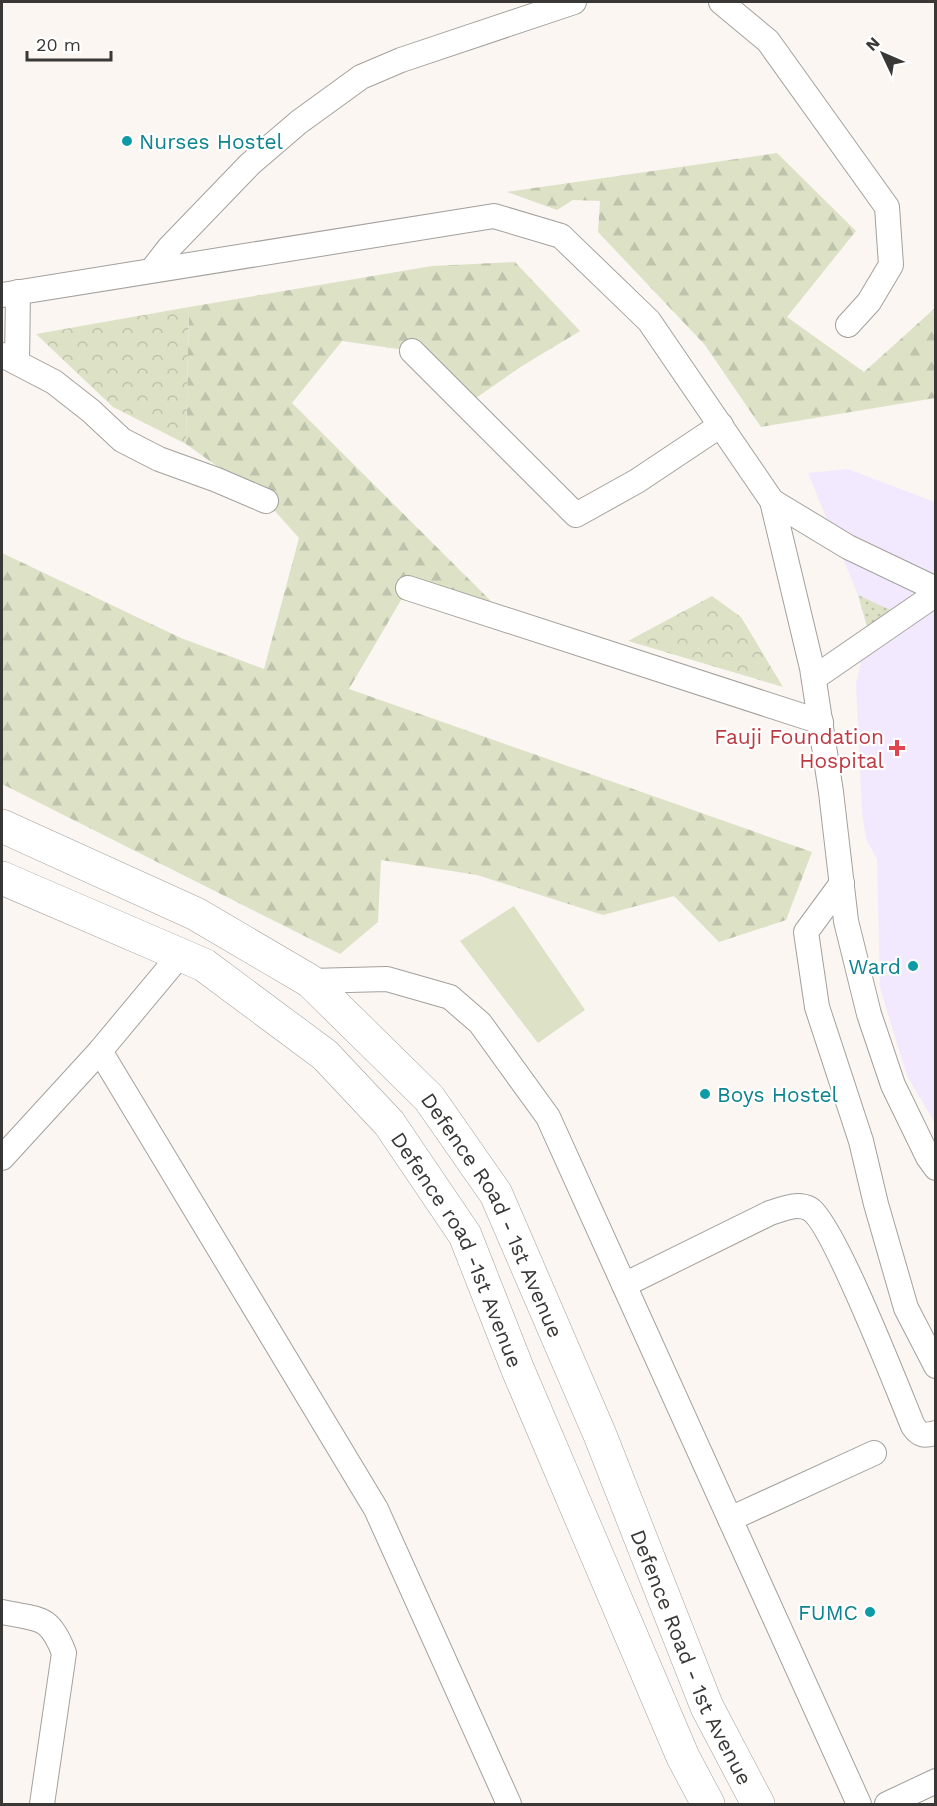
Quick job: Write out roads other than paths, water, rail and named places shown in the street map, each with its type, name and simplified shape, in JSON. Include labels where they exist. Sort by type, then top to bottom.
[{"type":"main road","name":"Defence Road - 1st Avenue","points":[[2,826],[196,914],[310,981],[429,1098],[496,1194],[600,1435],[707,1707],[758,1804]]},
{"type":"main road","name":"Defence road -1st Avenue","points":[[2,878],[204,965],[325,1055],[389,1123],[465,1235],[518,1370],[683,1757],[708,1804]]},
{"type":"street","points":[[152,270],[169,248],[250,164],[299,122],[361,77],[401,60],[574,2]]},
{"type":"street","points":[[721,2],[768,41],[887,207],[891,265],[869,302],[848,324]]},
{"type":"street","points":[[266,501],[159,459],[122,440],[91,411],[54,382],[9,359],[10,293],[494,216],[561,236],[649,321],[772,501],[814,678],[846,921],[873,1024],[893,1085],[928,1157],[936,1168]]},
{"type":"street","points":[[412,351],[576,515],[637,481],[721,424]]},
{"type":"street","points":[[772,501],[848,547],[936,589]]},
{"type":"street","points":[[408,588],[821,722]]},
{"type":"street","points":[[814,678],[936,594]]},
{"type":"street","points":[[842,883],[806,932],[817,1007],[861,1141],[876,1204],[906,1308],[936,1366]]},
{"type":"street","points":[[2,1158],[100,1051],[180,955]]},
{"type":"street","points":[[310,981],[387,979],[450,997],[480,1023],[548,1117],[859,1804]]},
{"type":"street","points":[[100,1051],[376,1509],[509,1804]]},
{"type":"street","points":[[624,1285],[770,1213],[795,1205],[808,1208],[817,1214],[841,1257],[913,1426],[918,1434],[925,1436],[936,1433]]},
{"type":"street","points":[[730,1519],[874,1453]]},
{"type":"street","points":[[2,1612],[45,1621],[57,1633],[64,1653],[42,1804]]},
{"type":"street","points":[[887,1804],[936,1781]]},
{"type":"place","name":"Nurses Hostel","points":[[127,141]]},
{"type":"place","name":"Fauji Foundation Hospital","points":[[897,748]]},
{"type":"place","name":"Ward","points":[[913,966]]},
{"type":"place","name":"Boys Hostel","points":[[705,1094]]},
{"type":"place","name":"FUMC","points":[[870,1612]]}]
